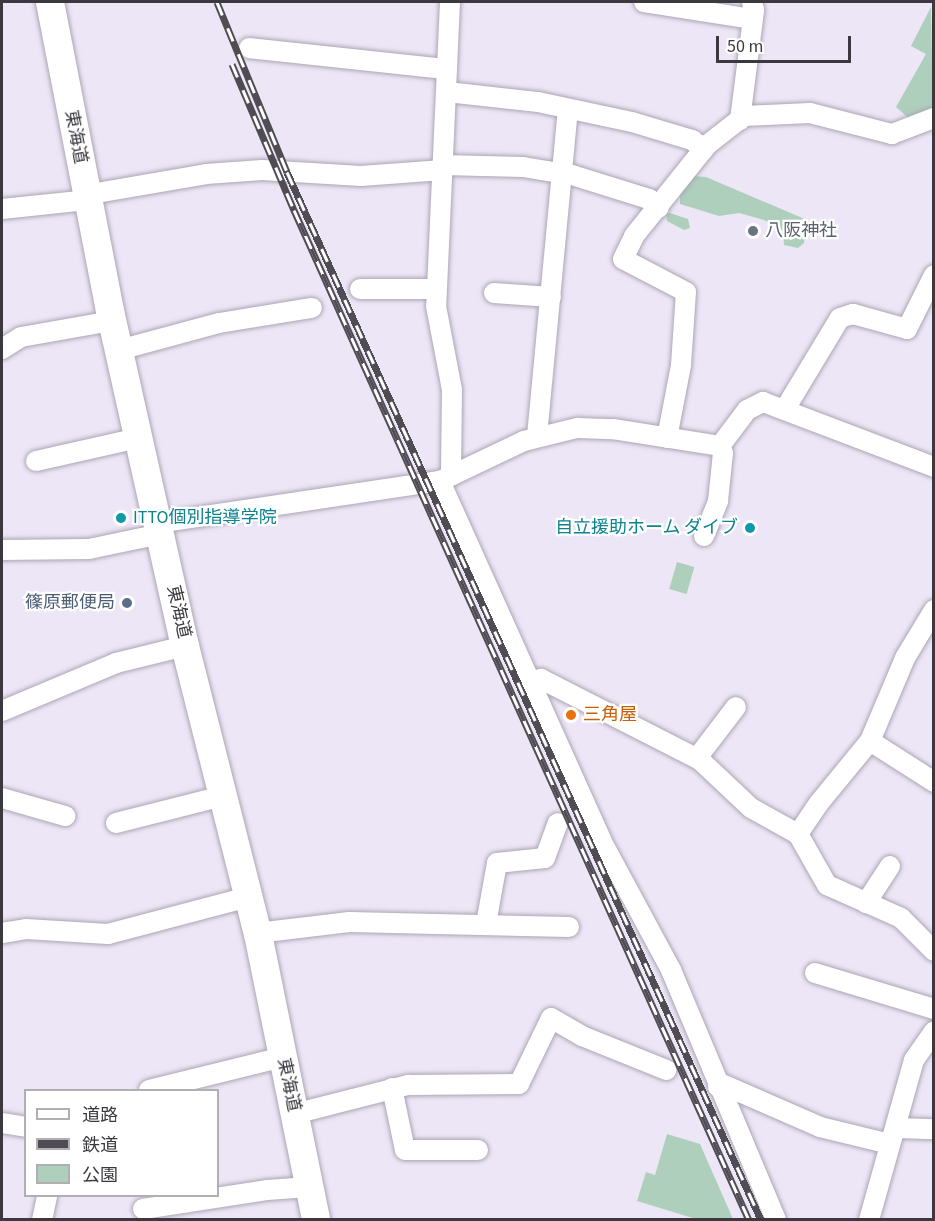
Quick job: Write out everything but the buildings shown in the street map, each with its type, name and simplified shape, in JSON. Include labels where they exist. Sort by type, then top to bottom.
[{"type":"main road","name":"東海道","points":[[50,2],[86,198],[118,350],[185,646],[257,933],[316,1220]]},
{"type":"street","points":[[450,2],[436,320],[452,390],[446,478],[531,683],[612,862],[663,951],[718,1087],[776,1220]]},
{"type":"street","points":[[644,2],[752,10],[740,120]]},
{"type":"street","points":[[249,48],[447,69]]},
{"type":"street","points":[[447,92],[568,109],[632,122],[692,140],[704,149]]},
{"type":"street","points":[[537,436],[568,109]]},
{"type":"street","points":[[667,438],[681,365],[686,292],[623,259],[634,236],[659,208],[704,149],[744,116],[810,113],[892,134],[933,118]]},
{"type":"street","points":[[2,209],[86,198],[206,174],[262,170],[361,176],[443,167],[523,167],[562,173],[649,199],[659,208]]},
{"type":"street","points":[[785,409],[840,318],[853,314],[907,329],[933,275]]},
{"type":"street","points":[[360,289],[437,289]]},
{"type":"street","points":[[494,293],[551,297]]},
{"type":"street","points":[[118,350],[219,323],[312,308]]},
{"type":"street","points":[[2,349],[21,337],[112,321]]},
{"type":"street","points":[[720,446],[755,405],[763,402],[933,467]]},
{"type":"street","points":[[2,550],[89,549],[159,528],[446,478],[537,436],[595,427],[720,446]]},
{"type":"street","points":[[36,461],[138,438]]},
{"type":"street","points":[[704,536],[718,501],[723,453],[720,446]]},
{"type":"street","points":[[798,834],[819,803],[870,741],[905,658],[933,610]]},
{"type":"street","points":[[2,711],[116,663],[185,646]]},
{"type":"street","points":[[531,683],[541,679],[697,758],[751,808],[798,834],[827,885],[912,926],[933,951]]},
{"type":"street","points":[[697,758],[736,707]]},
{"type":"street","points":[[870,741],[933,782]]},
{"type":"street","points":[[116,823],[223,796]]},
{"type":"street","points":[[2,798],[55,819]]},
{"type":"street","points":[[486,924],[497,863],[545,858],[558,823]]},
{"type":"street","points":[[866,903],[890,866]]},
{"type":"street","points":[[2,933],[14,929],[121,932],[248,897]]},
{"type":"street","points":[[257,933],[349,921],[569,927]]},
{"type":"street","points":[[815,973],[933,1009]]},
{"type":"street","points":[[294,1114],[392,1088],[519,1084],[551,1018],[582,1036],[666,1070]]},
{"type":"street","points":[[869,1220],[915,1060],[933,1031]]},
{"type":"street","points":[[153,1089],[283,1057]]},
{"type":"street","points":[[718,1087],[724,1085],[807,1123],[894,1136],[933,1129]]},
{"type":"street","points":[[392,1088],[405,1150],[478,1150]]},
{"type":"street","points":[[2,1123],[24,1127]]},
{"type":"street","points":[[143,1209],[267,1190],[309,1187]]},
{"type":"street","points":[[42,1220],[47,1197]]},
{"type":"green space","points":[[931,7],[933,112],[913,122],[896,107],[926,54],[911,46]]},
{"type":"green space","points":[[694,176],[706,177],[807,220],[804,243],[798,248],[784,245],[783,231],[764,220],[739,213],[719,216],[680,204],[680,193]]},
{"type":"green space","points":[[670,213],[688,219],[690,228],[684,230],[667,221],[666,214]]},
{"type":"green space","points":[[677,562],[694,567],[687,594],[669,589]]},
{"type":"green space","points":[[667,1134],[700,1144],[733,1219],[696,1219],[637,1201],[646,1172],[655,1175]]},
{"type":"railway","points":[[217,2],[287,172],[761,1220]]},
{"type":"railway","points":[[232,64],[294,210],[749,1220]]},
{"type":"place","name":"八阪神社","points":[[753,231]]},
{"type":"place","name":"ITTO個別指導学院","points":[[121,518]]},
{"type":"place","name":"自立援助ホーム ダイブ","points":[[750,528]]},
{"type":"place","name":"篠原郵便局","points":[[127,603]]},
{"type":"place","name":"三角屋","points":[[571,715]]}]
